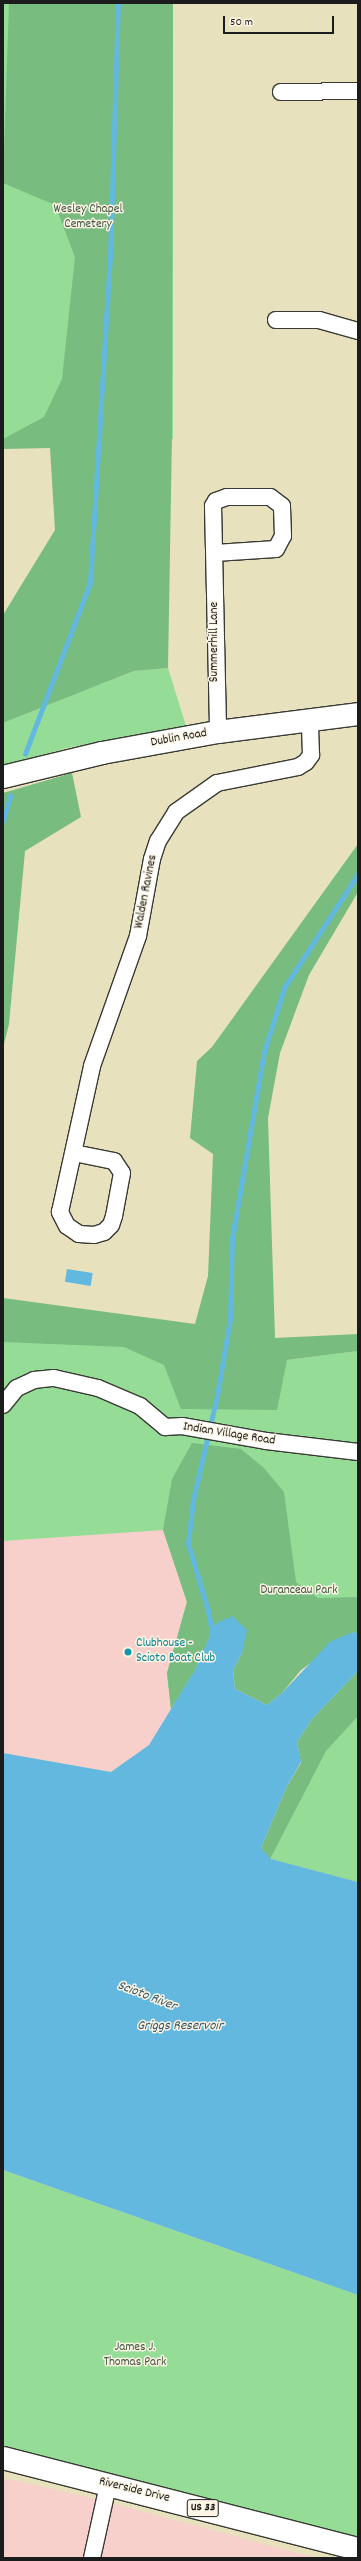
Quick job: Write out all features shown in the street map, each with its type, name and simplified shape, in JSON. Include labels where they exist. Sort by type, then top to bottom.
[{"type":"main road","name":"Dublin Road","points":[[3,776],[102,753],[218,732],[358,714]]},
{"type":"main road","name":"Riverside Drive","points":[[3,2458],[358,2549]]},
{"type":"street","points":[[281,92],[358,91]]},
{"type":"street","points":[[276,320],[319,320],[358,331]]},
{"type":"street","name":"Summerhill Lane","points":[[215,553],[276,549],[283,536],[282,506],[270,497],[227,497],[216,501],[213,506],[215,553],[215,683],[218,732]]},
{"type":"street","name":"Walden Ravines","points":[[74,1153],[114,1161],[122,1172],[114,1216],[111,1225],[104,1232],[94,1235],[79,1234],[67,1226],[60,1212],[92,1066],[138,936],[152,859],[166,827],[189,801],[217,783],[298,767],[306,762],[311,755],[310,720]]},
{"type":"street","name":"Indian Village Road","points":[[3,1405],[16,1388],[34,1380],[54,1378],[98,1388],[140,1406],[165,1427],[182,1426],[266,1441],[358,1452]]},
{"type":"street","points":[[92,2558],[108,2485]]},
{"type":"shaded area","points":[[163,1530],[187,1602],[167,1673],[171,1709],[149,1745],[111,1772],[3,1753],[3,1541]]},
{"type":"shaded area","points":[[3,2478],[88,2497],[317,2558],[3,2558]]},
{"type":"green space","name":"Wesley Chapel Cemetery","points":[[3,3],[173,3],[173,439],[3,439]]},
{"type":"green space","name":"Wesley Chapel Cemetery","points":[[9,3],[173,3],[172,435],[168,668],[134,671],[3,723],[3,615],[55,530],[50,448],[3,449],[3,439],[44,417],[62,379],[75,257],[55,205],[3,183]]},
{"type":"green space","points":[[168,668],[186,726],[67,748],[3,766],[3,723],[134,671]]},
{"type":"green space","points":[[72,773],[81,817],[25,851],[9,1024],[3,1048],[3,793]]},
{"type":"green space","points":[[358,844],[358,892],[309,975],[280,1053],[268,1118],[275,1338],[358,1334],[358,1351],[287,1360],[277,1410],[181,1409],[164,1365],[124,1347],[3,1342],[3,1298],[195,1324],[208,1276],[213,1154],[190,1138],[197,1061],[212,1047]]},
{"type":"green space","name":"Duranceau Park","points":[[3,1328],[287,1360],[358,1351],[358,1634],[232,1616],[171,1709],[167,1673],[187,1602],[163,1530],[3,1541]]},
{"type":"green space","name":"Duranceau Park","points":[[192,1443],[241,1449],[264,1468],[284,1492],[296,1582],[318,1598],[358,1597],[358,1634],[353,1632],[301,1670],[282,1693],[267,1705],[235,1689],[233,1670],[242,1653],[215,1624],[195,1670],[171,1709],[167,1673],[187,1602],[163,1530],[172,1479]]},
{"type":"green space","points":[[358,1671],[358,1882],[270,1859]]},
{"type":"green space","points":[[358,1671],[358,1716],[326,1751],[270,1859],[261,1848],[286,1788],[301,1763],[297,1742],[312,1719]]},
{"type":"green space","name":"James J. Thomas Park","points":[[3,2170],[358,2295],[358,2549],[3,2458]]},
{"type":"water","points":[[67,1269],[93,1273],[91,1286],[65,1282]]},
{"type":"water","name":"Griggs Reservoir","points":[[232,1616],[247,1630],[242,1653],[233,1670],[235,1689],[267,1705],[282,1693],[331,1641],[354,1632],[358,1634],[358,1671],[312,1719],[297,1742],[301,1762],[286,1788],[261,1848],[271,1859],[358,1882],[358,2295],[3,2170],[3,1753],[111,1772],[149,1745],[195,1670],[215,1624]]},
{"type":"waterway","points":[[25,754],[90,583],[110,257],[118,3]]},
{"type":"waterway","points":[[3,821],[10,796]]},
{"type":"waterway","points":[[213,1637],[208,1611],[188,1544],[193,1500],[217,1396],[230,1319],[232,1239],[264,1052],[284,988],[358,874]]},
{"type":"place","name":"Clubhouse - Scioto Boat Club","points":[[128,1652]]},
{"type":"water label","name":"Scioto River","points":[[147,1996]]}]
